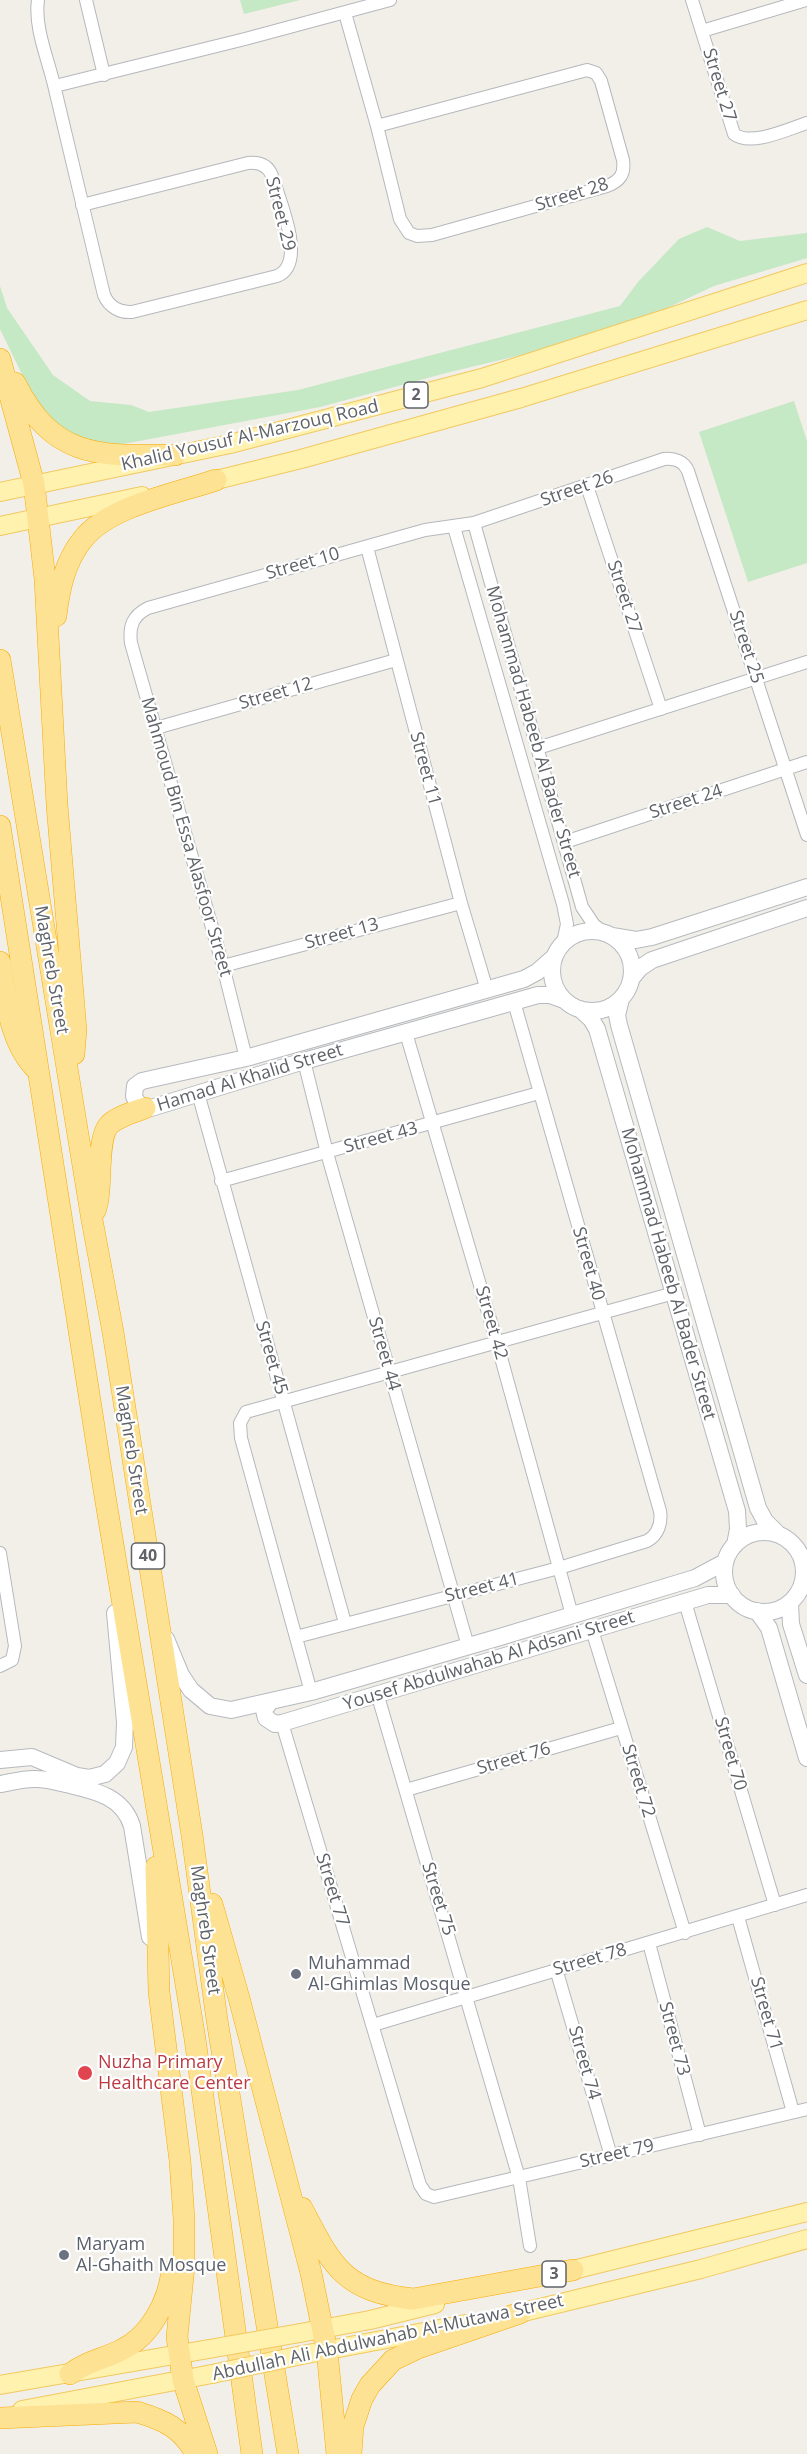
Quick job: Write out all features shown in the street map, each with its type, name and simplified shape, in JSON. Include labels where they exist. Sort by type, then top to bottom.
[{"type":"highway","points":[[0,350],[32,413],[60,440],[90,451],[130,455],[175,455]]},
{"type":"highway","points":[[0,359],[17,488],[31,520],[51,670],[57,805],[76,1030],[69,1072]]},
{"type":"highway","points":[[51,670],[57,608],[64,574],[71,556],[84,537],[124,511],[216,480]]},
{"type":"highway","name":"Maghreb Street","points":[[0,660],[158,1618],[192,1835],[217,2020],[288,2454]]},
{"type":"highway","name":"Maghreb Street","points":[[0,826],[104,1490],[195,2039],[252,2454]]},
{"type":"highway","points":[[0,962],[13,1031],[30,1063],[40,1073]]},
{"type":"highway","points":[[92,1220],[101,1188],[103,1133],[119,1118],[145,1108]]},
{"type":"highway","points":[[154,1791],[159,1992],[183,2196],[184,2250],[177,2319],[179,2354],[183,2380],[207,2454]]},
{"type":"highway","points":[[192,1835],[239,1998],[311,2273],[327,2351],[337,2454]]},
{"type":"highway","points":[[283,2170],[331,2261],[345,2276],[389,2296],[413,2299],[573,2270]]},
{"type":"highway","points":[[70,2374],[82,2365],[132,2344],[156,2317],[169,2287],[183,2196]]},
{"type":"highway","points":[[351,2454],[352,2426],[362,2399],[376,2378],[393,2360],[418,2348],[520,2313]]},
{"type":"highway","points":[[0,2416],[137,2412],[158,2418],[179,2430],[196,2454]]},
{"type":"main road","name":"Khalid Yousuf Al-Marzouq Road","points":[[17,488],[230,444],[482,378],[807,273]]},
{"type":"main road","name":"Khalid Yousuf Al-Marzouq Road","points":[[0,526],[216,480],[301,459],[521,398],[807,310]]},
{"type":"main road","name":"Abdullah Ali Abdulwahab Al-Mutawa Street","points":[[0,2385],[370,2320],[807,2212]]},
{"type":"main road","name":"Abdullah Ali Abdulwahab Al-Mutawa Street","points":[[0,2416],[520,2313],[701,2269],[807,2239]]},
{"type":"street","name":"Street 29","points":[[38,0],[38,17],[82,206],[104,296],[112,307],[132,312],[277,276],[287,271],[291,264],[291,241],[272,176],[269,169],[261,164],[248,163],[82,206]]},
{"type":"street","points":[[86,0],[104,75]]},
{"type":"street","points":[[55,86],[390,0]]},
{"type":"street","name":"Street 27","points":[[692,0],[732,131],[736,135],[751,140],[807,123]]},
{"type":"street","name":"Street 27","points":[[702,31],[806,0]]},
{"type":"street","name":"Street 28","points":[[345,13],[400,219],[407,231],[417,236],[432,235],[607,186],[617,182],[623,171],[623,160],[601,81],[596,74],[587,70],[377,126]]},
{"type":"street","name":"Street 26","points":[[474,523],[664,459],[681,462]]},
{"type":"street","name":"Street 25","points":[[681,462],[688,471],[807,835]]},
{"type":"street","name":"Street 27","points":[[587,486],[661,709]]},
{"type":"street","name":"Street 10","points":[[136,616],[148,608],[425,530],[474,523]]},
{"type":"street","name":"Mohammad Habeeb Al Bader Street","points":[[474,523],[581,901],[589,920],[609,935]]},
{"type":"street","name":"Mohammad Habeeb Al Bader Street","points":[[454,527],[563,904],[567,924],[559,950]]},
{"type":"street","name":"Street 11","points":[[367,547],[461,903],[487,990]]},
{"type":"street","name":"Mahmoud Bin Essa Alasfoor Street","points":[[136,616],[130,627],[131,643],[246,1058]]},
{"type":"street","name":"Street 12","points":[[156,728],[396,660]]},
{"type":"street","points":[[538,748],[807,662]]},
{"type":"street","points":[[498,679],[509,683],[517,675]]},
{"type":"street","points":[[504,699],[513,692],[523,697]]},
{"type":"street","name":"Street 24","points":[[565,842],[807,762]]},
{"type":"street","points":[[807,887],[652,937],[636,940],[583,932],[559,950],[552,976],[556,989],[564,1000],[580,1009],[602,1010],[621,999],[631,980],[644,965],[658,958],[807,908]]},
{"type":"street","points":[[563,904],[567,909],[573,909],[579,907],[581,901]]},
{"type":"street","name":"Street 13","points":[[222,966],[461,903]]},
{"type":"street","points":[[609,935],[628,954],[631,962],[631,980]]},
{"type":"street","points":[[652,937],[648,943],[648,950],[658,958]]},
{"type":"street","name":"Hamad Al Khalid Street","points":[[559,950],[530,977],[246,1058],[139,1083],[134,1096],[145,1108],[544,994],[564,1000]]},
{"type":"street","name":"Mohammad Habeeb Al Bader Street","points":[[621,999],[617,1015],[622,1039],[758,1508],[765,1521],[791,1538]]},
{"type":"street","name":"Street 40","points":[[514,1002],[660,1511],[660,1526]]},
{"type":"street","name":"Mohammad Habeeb Al Bader Street","points":[[580,1009],[595,1024],[602,1044],[711,1419],[737,1511],[738,1528],[735,1545]]},
{"type":"street","points":[[362,1025],[359,1029],[359,1038],[367,1044]]},
{"type":"street","points":[[335,1033],[343,1039],[343,1047],[340,1051]]},
{"type":"street","name":"Street 42","points":[[406,1033],[497,1343],[572,1615]]},
{"type":"street","points":[[602,1044],[607,1038],[615,1036],[622,1039]]},
{"type":"street","name":"Street 44","points":[[304,1061],[327,1153],[468,1646]]},
{"type":"street","name":"Street 45","points":[[198,1093],[345,1623]]},
{"type":"street","name":"Street 43","points":[[221,1181],[539,1093]]},
{"type":"street","points":[[632,1148],[639,1153],[648,1152],[654,1145]]},
{"type":"street","points":[[640,1176],[646,1170],[654,1169],[662,1173]]},
{"type":"street","points":[[311,1692],[241,1438],[240,1422],[249,1410],[674,1293]]},
{"type":"street","points":[[703,1394],[710,1399],[718,1397],[723,1391]]},
{"type":"street","points":[[711,1419],[716,1414],[730,1414]]},
{"type":"street","points":[[0,1760],[20,1757],[37,1758],[77,1776],[89,1778],[105,1774],[123,1753],[125,1722],[104,1490]]},
{"type":"street","points":[[737,1511],[748,1516],[758,1508]]},
{"type":"street","name":"Street 41","points":[[296,1637],[559,1568],[647,1541],[655,1536],[660,1526]]},
{"type":"street","points":[[754,1533],[791,1538],[802,1557],[806,1576],[798,1594],[790,1603],[771,1611],[757,1611],[743,1606],[732,1595],[724,1576],[725,1562],[735,1545],[754,1533]]},
{"type":"street","points":[[0,1553],[15,1646],[12,1660],[0,1666]]},
{"type":"street","name":"Yousef Abdulwahab Al Adsani Street","points":[[158,1618],[181,1675],[192,1690],[204,1703],[217,1709],[231,1710],[311,1692],[500,1637],[695,1578],[725,1562]]},
{"type":"street","name":"Yousef Abdulwahab Al Adsani Street","points":[[282,1723],[712,1594],[732,1595]]},
{"type":"street","name":"Street 70","points":[[685,1602],[775,1905]]},
{"type":"street","points":[[790,1603],[792,1628],[807,1675]]},
{"type":"street","points":[[757,1611],[769,1628],[807,1758]]},
{"type":"street","points":[[531,1627],[524,1638],[533,1647]]},
{"type":"street","name":"Street 72","points":[[592,1630],[686,1933]]},
{"type":"street","points":[[500,1637],[504,1637],[510,1643],[508,1655]]},
{"type":"street","name":"Street 75","points":[[377,1693],[519,2178],[530,2246]]},
{"type":"street","points":[[270,1702],[264,1710],[266,1718],[274,1724],[282,1723]]},
{"type":"street","name":"Street 77","points":[[282,1723],[420,2185],[426,2193]]},
{"type":"street","name":"Street 76","points":[[406,1791],[621,1728]]},
{"type":"street","points":[[20,1757],[31,1765],[31,1774],[26,1780]]},
{"type":"street","points":[[0,1784],[26,1780],[48,1780],[92,1790],[112,1798],[127,1814],[132,1826],[159,1992]]},
{"type":"street","name":"Street 78","points":[[373,2025],[807,1895]]},
{"type":"street","name":"Street 71","points":[[738,1917],[793,2112]]},
{"type":"street","name":"Street 73","points":[[649,1943],[700,2135]]},
{"type":"street","name":"Street 74","points":[[556,1969],[611,2156]]},
{"type":"street","name":"Street 79","points":[[426,2193],[434,2197],[807,2109]]},
{"type":"street","points":[[0,2379],[25,2381]]},
{"type":"green space","points":[[240,0],[300,0],[244,14]]},
{"type":"green space","points":[[707,227],[740,241],[807,233],[807,258],[714,286],[665,309],[563,345],[320,407],[118,445],[79,444],[48,428],[0,329],[0,286],[7,308],[53,375],[90,401],[131,405],[149,412],[298,390],[620,306],[638,282],[679,239]]},
{"type":"green space","points":[[794,401],[807,441],[807,563],[748,582],[699,432]]},
{"type":"place","name":"Muhammad Al-Ghimlas Mosque","points":[[296,1974]]},
{"type":"place","name":"Nuzha Primary Healthcare Center","points":[[85,2073]]},
{"type":"place","name":"Maryam Al-Ghaith Mosque","points":[[64,2255]]}]
